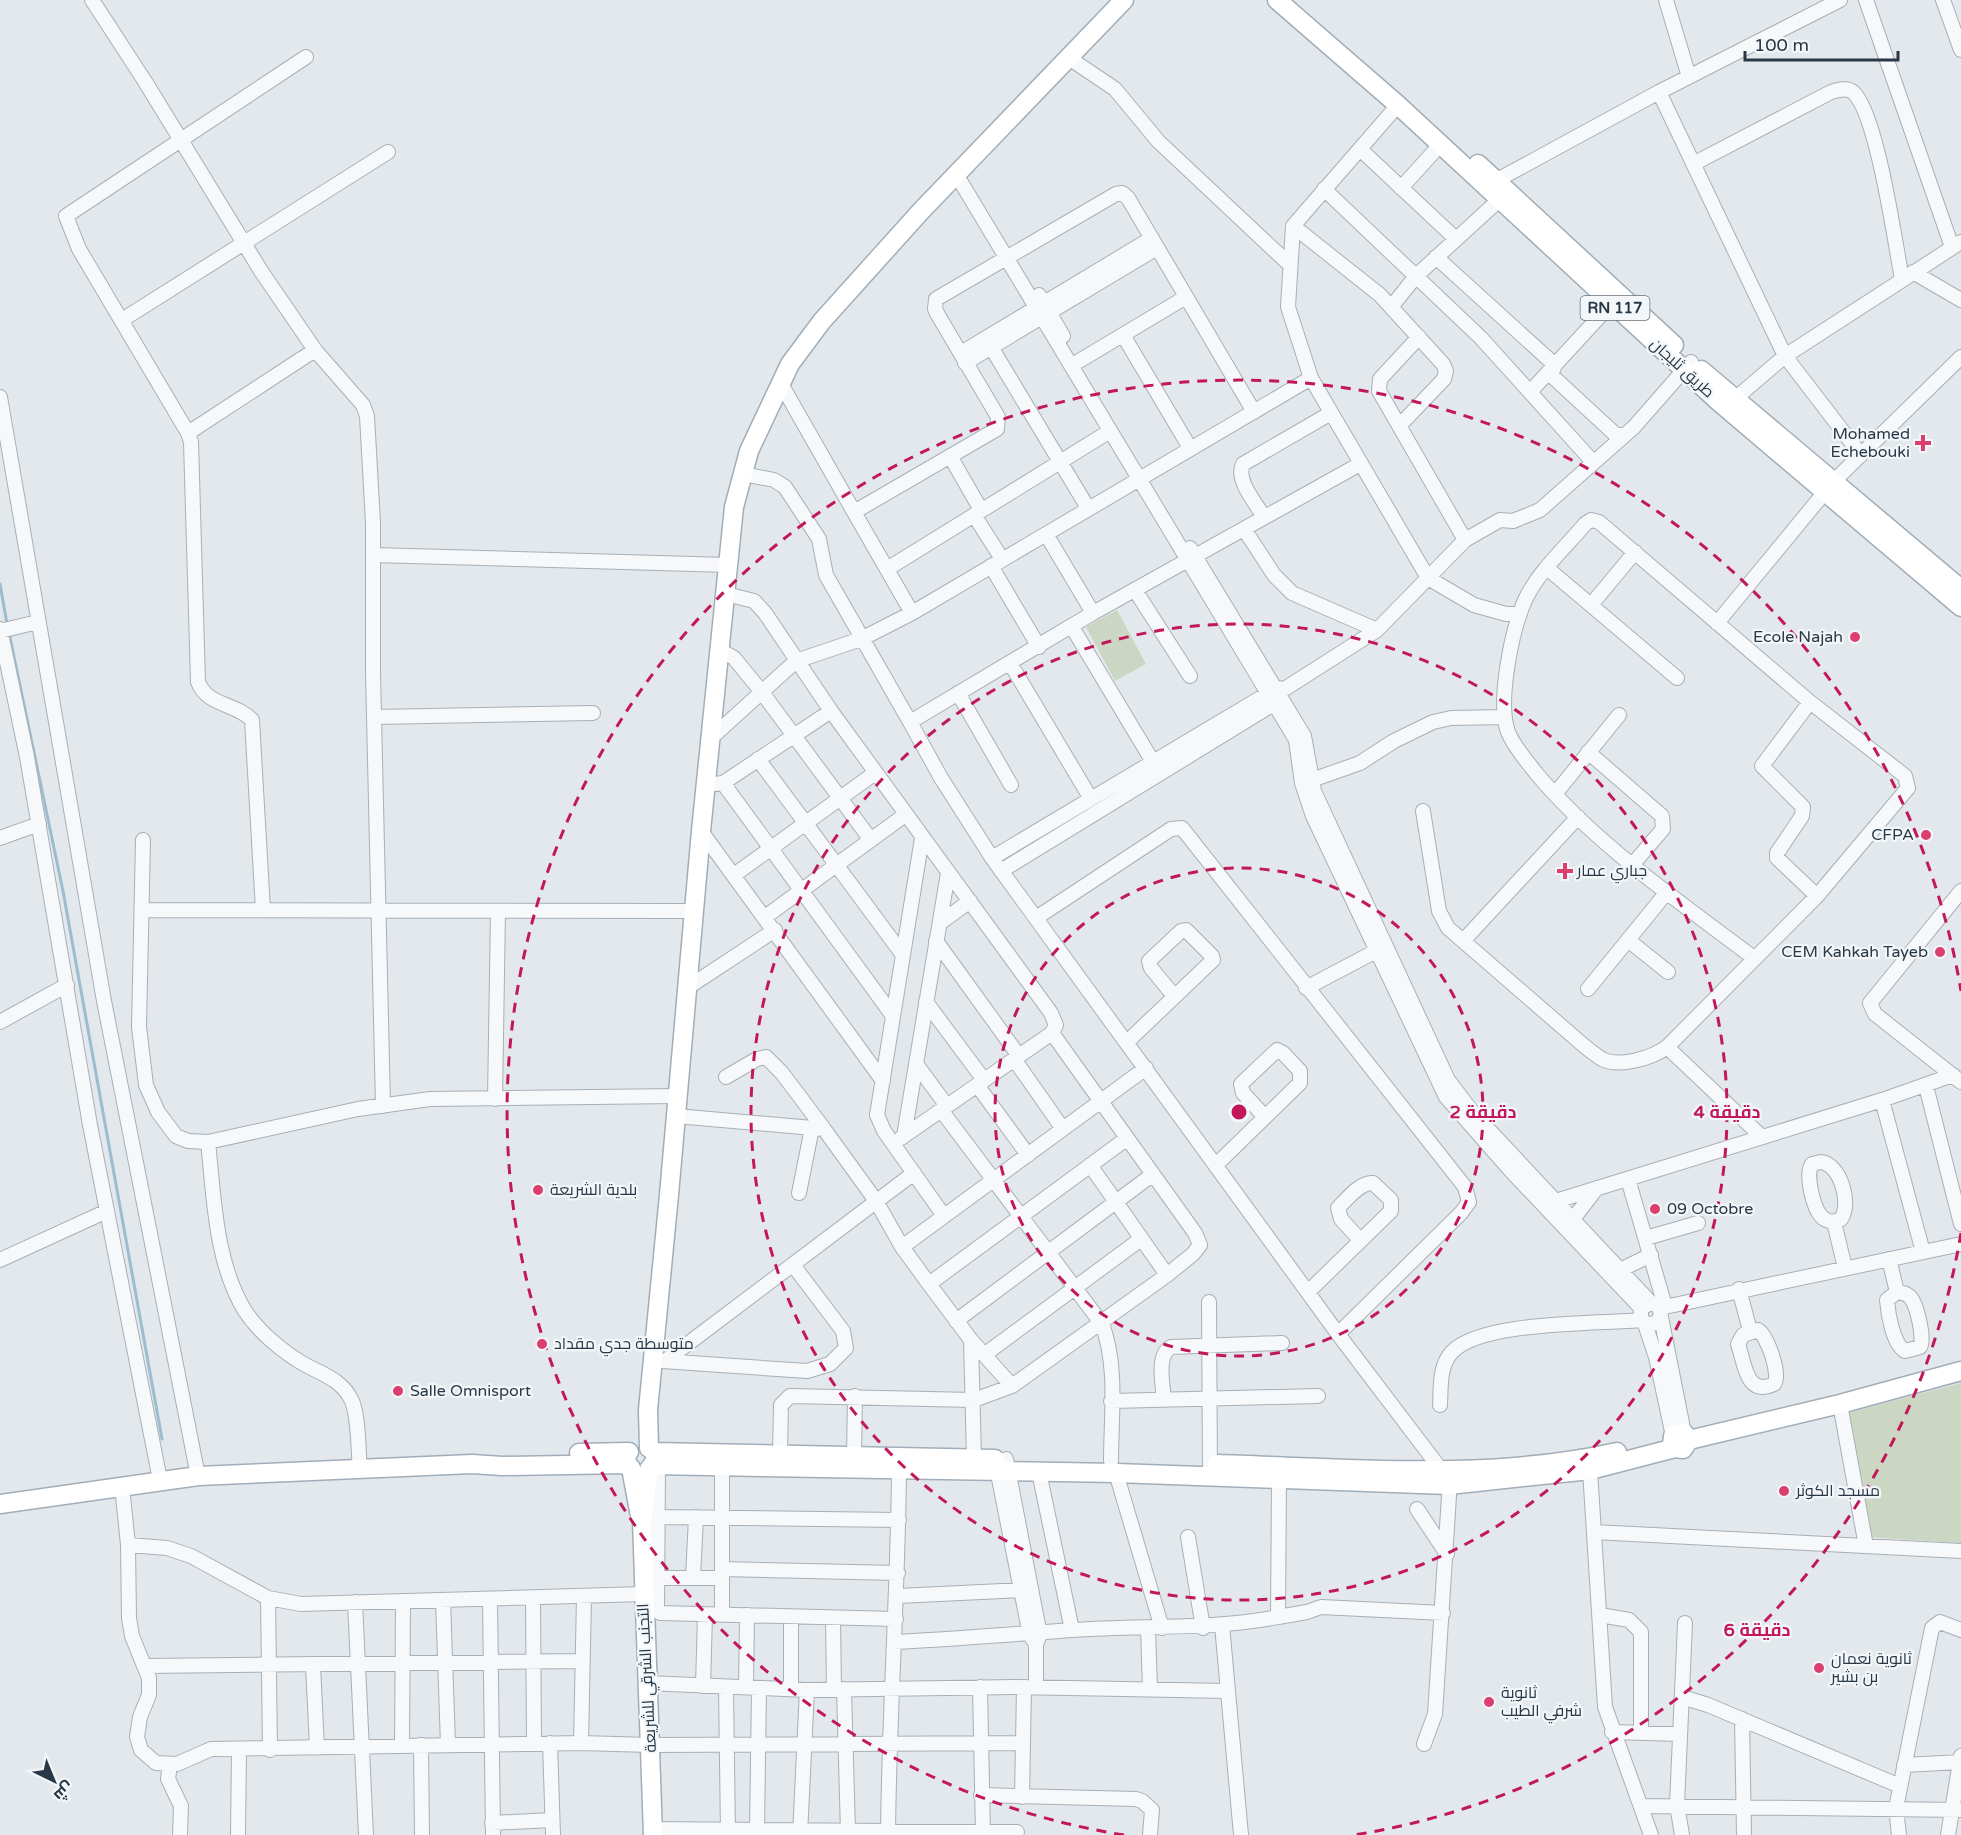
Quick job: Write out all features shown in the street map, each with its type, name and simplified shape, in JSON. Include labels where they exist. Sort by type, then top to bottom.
[{"type":"main road","name":"التجنب الشرقي للشريعة","points":[[653,1832],[643,1594],[649,1519],[642,1459],[648,1410],[660,1360],[677,1096],[701,831],[714,784],[711,738],[735,507],[743,474],[749,451],[780,382],[790,364],[822,321],[959,171],[1124,0]]},
{"type":"main road","name":"طريق ثليجان","points":[[1277,0],[1398,105],[1440,145],[1491,184],[1499,200],[1611,304],[1830,486],[1959,597]]},
{"type":"main road","name":"طريق ثليجان","points":[[1296,0],[1688,367],[1736,398],[1830,486]]},
{"type":"main road","points":[[642,1459],[722,1467],[899,1470],[1001,1465],[1446,1478],[1600,1456],[1840,1404],[1961,1371]]},
{"type":"main road","points":[[1210,1470],[1279,1479],[1446,1478],[1590,1470],[1679,1439]]},
{"type":"main road","points":[[0,1504],[198,1476],[472,1464],[502,1457],[642,1459],[780,1454],[974,1458],[1039,1472],[1113,1467]]},
{"type":"street","points":[[92,0],[245,245],[315,351],[363,405],[367,416],[373,555],[374,717],[383,1106]]},
{"type":"street","points":[[1666,0],[1689,77]]},
{"type":"street","points":[[1491,184],[1659,92],[1840,0]]},
{"type":"street","points":[[1736,398],[1785,356],[1957,245],[1866,0]]},
{"type":"street","points":[[1943,0],[1961,50]]},
{"type":"street","points":[[263,910],[252,720],[245,713],[206,695],[198,682],[191,442],[188,433],[79,249],[66,216],[306,57]]},
{"type":"street","points":[[1069,58],[1115,89],[1158,141],[1290,265]]},
{"type":"street","points":[[1693,165],[1831,92],[1843,88],[1852,91],[1863,107],[1871,131],[1908,276]]},
{"type":"street","points":[[1659,92],[1785,356],[1861,454]]},
{"type":"street","points":[[1398,105],[1293,226],[1289,315],[1311,378],[1428,578],[1474,605],[1506,614],[1520,614]]},
{"type":"street","points":[[1401,188],[1440,145]]},
{"type":"street","points":[[1360,149],[1456,239]]},
{"type":"street","points":[[122,320],[245,245],[388,152]]},
{"type":"street","points":[[959,171],[1043,310],[1110,431],[1142,476]]},
{"type":"street","points":[[1324,189],[1481,338],[1593,462]]},
{"type":"street","points":[[854,512],[997,429],[998,417],[935,309],[936,299],[1116,194],[1122,193],[1128,198],[1254,412]]},
{"type":"street","points":[[1392,306],[1416,276],[1436,256],[1499,200]]},
{"type":"street","points":[[1293,226],[1392,306],[1443,364],[1446,375],[1400,425]]},
{"type":"street","points":[[963,358],[1154,243]]},
{"type":"street","points":[[1436,256],[1555,365]]},
{"type":"street","points":[[1908,276],[1961,300]]},
{"type":"street","points":[[1079,361],[1186,297]]},
{"type":"street","points":[[1530,392],[1611,304]]},
{"type":"street","points":[[963,358],[991,347],[1043,310]]},
{"type":"street","points":[[1043,310],[1079,361],[1142,476],[1191,558],[1304,736],[1312,780],[1325,814],[1448,1080],[1474,1114],[1620,1270],[1652,1312]]},
{"type":"street","points":[[1123,335],[1191,448]]},
{"type":"street","points":[[1419,337],[1380,379],[1378,391],[1400,425],[1465,540]]},
{"type":"street","points":[[991,347],[1088,508]]},
{"type":"street","points":[[188,433],[315,351]]},
{"type":"street","points":[[1717,623],[1830,486],[1961,357]]},
{"type":"street","points":[[1555,365],[1551,375],[1616,435],[1625,435]]},
{"type":"street","points":[[1001,870],[1377,630],[1465,540],[1500,520],[1513,521],[1540,510],[1625,435],[1688,367]]},
{"type":"street","points":[[711,738],[760,691],[796,661],[861,639],[912,613],[1311,378]]},
{"type":"street","points":[[780,382],[912,613]]},
{"type":"street","points":[[0,397],[104,1001],[198,1476]]},
{"type":"street","points":[[1264,517],[1241,478],[1240,470],[1243,464],[1330,413]]},
{"type":"street","points":[[887,569],[1110,431]]},
{"type":"street","points":[[950,456],[1038,647]]},
{"type":"street","points":[[910,722],[1093,613],[1360,464]]},
{"type":"street","points":[[743,474],[774,480],[785,487],[819,538],[826,575],[861,639],[941,778],[992,858],[1338,1334],[1446,1478],[1447,1554],[1435,1714],[1424,1744]]},
{"type":"street","points":[[1423,811],[1439,911],[1448,928],[1602,1059],[1634,1060],[1649,1057],[1667,1047],[1817,896],[1908,788],[1909,784],[1905,776],[1810,702],[1599,522],[1591,520],[1585,524],[1534,585],[1520,614],[1505,685],[1504,717],[1515,744],[1555,794],[1578,817],[1667,892],[1754,958]]},
{"type":"street","points":[[1244,529],[1274,575],[1292,593],[1377,630]]},
{"type":"street","points":[[1046,534],[1093,613]]},
{"type":"street","points":[[1591,605],[1635,552]]},
{"type":"street","points":[[373,555],[729,565]]},
{"type":"street","points":[[1547,568],[1677,678]]},
{"type":"street","points":[[1135,590],[1190,676]]},
{"type":"street","points":[[726,594],[760,606],[875,773],[1051,1013],[1056,1025],[1052,1033],[899,1140]]},
{"type":"street","points":[[38,622],[0,630],[39,824],[107,1211],[160,1480]]},
{"type":"street","points":[[1072,627],[1153,762]]},
{"type":"street","points":[[720,650],[734,658],[871,840]]},
{"type":"street","points":[[1010,663],[1092,799]]},
{"type":"street","points":[[958,693],[1011,785]]},
{"type":"street","points":[[992,858],[1153,762],[1277,695]]},
{"type":"street","points":[[1277,695],[1296,740],[1302,783],[1312,816],[1378,950],[1436,1080],[1446,1097],[1511,1171],[1652,1312]]},
{"type":"street","points":[[1810,702],[1762,766],[1803,807],[1802,816],[1777,853],[1777,858],[1817,896]]},
{"type":"street","points":[[831,711],[758,759],[714,784],[771,849],[893,1016]]},
{"type":"street","points":[[374,717],[593,714]]},
{"type":"street","points":[[1555,794],[1619,715]]},
{"type":"street","points":[[1312,780],[1360,763],[1394,741],[1433,722],[1451,718],[1504,717]]},
{"type":"street","points":[[1588,752],[1662,816],[1663,829],[1633,864]]},
{"type":"street","points":[[758,759],[903,955]]},
{"type":"street","points":[[734,875],[875,773]]},
{"type":"street","points":[[765,917],[906,815]]},
{"type":"street","points":[[1463,941],[1578,817]]},
{"type":"street","points":[[0,838],[39,824]]},
{"type":"street","points":[[1036,918],[1171,829],[1182,828],[1468,1194],[1469,1202],[1461,1213],[1338,1334]]},
{"type":"street","points":[[701,831],[883,1081]]},
{"type":"street","points":[[922,838],[877,1115],[879,1122],[899,1140],[914,1173],[944,1216]]},
{"type":"street","points":[[143,840],[139,1027],[146,1084],[158,1112],[176,1136],[188,1141],[208,1142],[383,1106],[430,1099],[677,1096]]},
{"type":"street","points":[[899,1140],[916,1064],[948,873]]},
{"type":"street","points":[[1958,1078],[1875,1014],[1870,1003],[1961,891]]},
{"type":"street","points":[[1588,989],[1667,892]]},
{"type":"street","points":[[940,923],[970,901]]},
{"type":"street","points":[[142,910],[694,911]]},
{"type":"street","points":[[495,1099],[498,911]]},
{"type":"street","points":[[687,988],[775,930]]},
{"type":"street","points":[[1127,1042],[1214,958],[1186,930],[1181,931],[1149,961],[1151,968],[1174,996]]},
{"type":"street","points":[[1628,939],[1668,972]]},
{"type":"street","points":[[936,941],[1017,1057],[1063,1129]]},
{"type":"street","points":[[1306,988],[1378,950]]},
{"type":"street","points":[[0,1022],[67,985]]},
{"type":"street","points":[[926,1002],[1028,1155]]},
{"type":"street","points":[[780,1454],[783,1400],[789,1396],[974,1400],[1012,1386],[1102,1324],[1167,1275],[1193,1254],[1200,1245],[1195,1233],[1052,1033]]},
{"type":"street","points":[[1667,1047],[1762,1137]]},
{"type":"street","points":[[1216,1165],[1265,1117],[1301,1079],[1300,1071],[1283,1053],[1277,1050],[1241,1084],[1243,1094],[1265,1117]]},
{"type":"street","points":[[726,1077],[757,1059],[766,1057],[782,1073],[818,1128],[876,1202],[902,1247],[929,1284],[971,1340],[1012,1386]]},
{"type":"street","points":[[916,1064],[944,1108],[1102,1324],[1108,1341],[1113,1467],[1162,1628]]},
{"type":"street","points":[[902,1247],[1146,1068]]},
{"type":"street","points":[[1556,1201],[1958,1078]]},
{"type":"street","points":[[1926,1086],[1961,1224]]},
{"type":"street","points":[[1882,1100],[1923,1252]]},
{"type":"street","points":[[676,1116],[818,1128]]},
{"type":"street","points":[[800,1193],[818,1128]]},
{"type":"street","points":[[929,1284],[1126,1138]]},
{"type":"street","points":[[208,1142],[217,1218],[234,1290],[256,1324],[277,1344],[302,1363],[333,1378],[347,1393],[353,1403],[360,1469]]},
{"type":"street","points":[[1090,1165],[1167,1275]]},
{"type":"street","points":[[660,1360],[793,1265],[914,1173]]},
{"type":"street","points":[[956,1320],[1152,1175]]},
{"type":"street","points":[[1628,1179],[1651,1255],[1652,1312],[1679,1439]]},
{"type":"street","points":[[1573,1219],[1597,1188]]},
{"type":"street","points":[[0,1260],[107,1211]]},
{"type":"street","points":[[1834,1222],[1845,1268]]},
{"type":"street","points":[[1646,1239],[1698,1223]]},
{"type":"street","points":[[984,1355],[1073,1287],[1141,1239]]},
{"type":"street","points":[[1308,1292],[1360,1240]]},
{"type":"street","points":[[1440,1405],[1442,1373],[1446,1361],[1462,1344],[1475,1337],[1505,1330],[1652,1312],[1739,1290],[1961,1244]]},
{"type":"street","points":[[1620,1270],[1651,1255]]},
{"type":"street","points":[[1889,1259],[1897,1292]]},
{"type":"street","points":[[660,1360],[807,1371],[830,1364],[846,1348],[843,1331],[793,1265]]},
{"type":"street","points":[[1739,1290],[1750,1331]]},
{"type":"street","points":[[1209,1302],[1210,1470]]},
{"type":"street","points":[[971,1340],[974,1458]]},
{"type":"street","points":[[1164,1400],[1162,1359],[1167,1349],[1180,1346],[1282,1344]]},
{"type":"street","points":[[855,1396],[855,1456]]},
{"type":"street","points":[[1111,1401],[1318,1396]]},
{"type":"street","points":[[1840,1404],[1866,1546]]},
{"type":"street","points":[[1001,1465],[1022,1590],[1035,1638]]},
{"type":"street","points":[[1001,1465],[1035,1638],[1023,1743],[1022,1797]]},
{"type":"street","points":[[722,1467],[722,1615]]},
{"type":"street","points":[[888,1833],[891,1689],[898,1596],[899,1470]]},
{"type":"street","points":[[1590,1470],[1605,1707],[1612,1732],[1651,1835]]},
{"type":"street","points":[[1039,1472],[1072,1630]]},
{"type":"street","points":[[1278,1617],[1279,1479]]},
{"type":"street","points":[[122,1486],[128,1545],[129,1618],[132,1636],[149,1678],[149,1695],[140,1716],[137,1737],[147,1758],[156,1764],[170,1765],[204,1750],[238,1749],[534,1743],[650,1745],[1023,1743]]},
{"type":"street","points":[[1418,1509],[1447,1554]]},
{"type":"street","points":[[896,1619],[660,1613],[657,1609],[657,1578],[649,1519],[723,1516],[899,1520]]},
{"type":"street","points":[[693,1578],[696,1517]]},
{"type":"street","points":[[1594,1532],[1961,1551]]},
{"type":"street","points":[[1188,1537],[1203,1628]]},
{"type":"street","points":[[128,1545],[167,1548],[191,1556],[268,1598],[301,1604],[643,1594]]},
{"type":"street","points":[[657,1578],[693,1578],[722,1573],[898,1572]]},
{"type":"street","points":[[898,1596],[1022,1590]]},
{"type":"street","points":[[581,1743],[584,1597]]},
{"type":"street","points":[[268,1598],[270,1750]]},
{"type":"street","points":[[490,1599],[490,1744],[493,1829],[552,1820]]},
{"type":"street","points":[[533,1599],[534,1743]]},
{"type":"street","points":[[443,1600],[448,1745]]},
{"type":"street","points":[[402,1746],[403,1601]]},
{"type":"street","points":[[355,1602],[366,1835]]},
{"type":"street","points":[[895,1642],[1035,1638],[1072,1630],[1203,1628],[1307,1612],[1321,1607],[1443,1613]]},
{"type":"street","points":[[703,1686],[705,1615]]},
{"type":"street","points":[[747,1616],[757,1744],[757,1831]]},
{"type":"street","points":[[1600,1616],[1629,1620],[1641,1632],[1641,1733]]},
{"type":"street","points":[[790,1689],[791,1617]]},
{"type":"street","points":[[833,1618],[839,1690],[847,1744],[848,1832]]},
{"type":"street","points":[[1899,1835],[1896,1808],[1932,1628],[1940,1622],[1961,1630]]},
{"type":"street","points":[[1682,1835],[1677,1805],[1685,1623]]},
{"type":"street","points":[[1222,1625],[1241,1835]]},
{"type":"street","points":[[1148,1629],[1150,1689]]},
{"type":"street","points":[[145,1666],[358,1665],[583,1660]]},
{"type":"street","points":[[313,1665],[317,1748]]},
{"type":"street","points":[[647,1683],[807,1690],[1030,1687],[1228,1691]]},
{"type":"street","points":[[726,1687],[728,1832]]},
{"type":"street","points":[[980,1688],[979,1743],[983,1833]]},
{"type":"street","points":[[800,1833],[807,1690]]},
{"type":"street","points":[[1682,1697],[1742,1719],[1900,1786]]},
{"type":"street","points":[[1742,1719],[1744,1835]]},
{"type":"street","points":[[1612,1732],[1680,1734]]},
{"type":"street","points":[[550,1743],[553,1835]]},
{"type":"street","points":[[421,1745],[422,1835]]},
{"type":"street","points":[[238,1749],[238,1835]]},
{"type":"street","points":[[1904,1765],[1961,1760],[1956,1810],[1948,1835]]},
{"type":"street","points":[[170,1765],[168,1779],[181,1806],[180,1835]]},
{"type":"street","points":[[981,1795],[1142,1801],[1154,1815],[1150,1835]]},
{"type":"street","points":[[1641,1806],[1956,1810]]},
{"type":"street","points":[[653,1832],[1017,1832]]},
{"type":"green space","points":[[1117,610],[1146,664],[1115,681],[1086,627]]},
{"type":"green space","points":[[1961,1383],[1961,1543],[1867,1537],[1844,1414]]},
{"type":"waterway","points":[[0,584],[7,624]]},
{"type":"waterway","points":[[9,633],[63,891],[162,1439]]},
{"type":"place","name":"Mohamed Echebouki","points":[[1923,443]]},
{"type":"place","name":"Ecole Najah","points":[[1855,637]]},
{"type":"place","name":"CFPA","points":[[1926,835]]},
{"type":"place","name":"جباري عمار","points":[[1565,871]]},
{"type":"place","name":"CEM Kahkah Tayeb","points":[[1940,952]]},
{"type":"place","name":"بلدية الشريعة","points":[[538,1190]]},
{"type":"place","name":"09 Octobre","points":[[1655,1209]]},
{"type":"place","name":"متوسطة جدي مقداد","points":[[542,1344]]},
{"type":"place","name":"Salle Omnisport","points":[[398,1391]]},
{"type":"place","name":"مسجد الكوثر","points":[[1784,1491]]},
{"type":"place","name":"ثانوية نعمان بن بشير","points":[[1819,1668]]},
{"type":"place","name":"ثانوية شرفي الطيب","points":[[1489,1702]]}]
